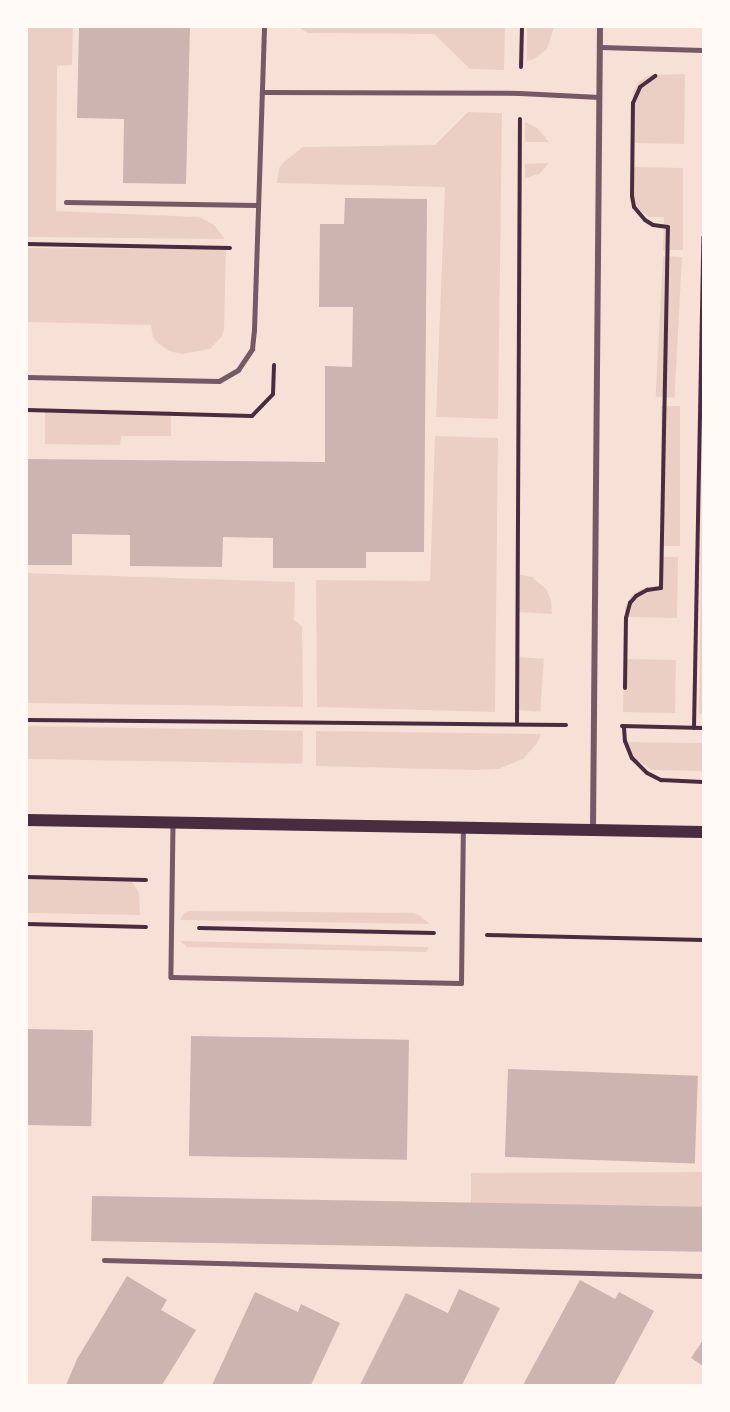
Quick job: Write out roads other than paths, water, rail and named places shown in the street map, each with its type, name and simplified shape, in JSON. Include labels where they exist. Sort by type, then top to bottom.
[{"type":"main road","points":[[27,820],[703,832]]},
{"type":"street","points":[[593,829],[592,725],[600,27]]},
{"type":"lane","points":[[27,377],[219,381],[238,370],[252,350],[264,27]]},
{"type":"lane","points":[[600,47],[703,50]]},
{"type":"lane","points":[[263,92],[520,93],[598,97]]},
{"type":"lane","points":[[66,202],[258,205]]},
{"type":"lane","points":[[173,822],[171,977],[461,982],[463,827]]},
{"type":"lane","points":[[104,1260],[703,1276]]}]
